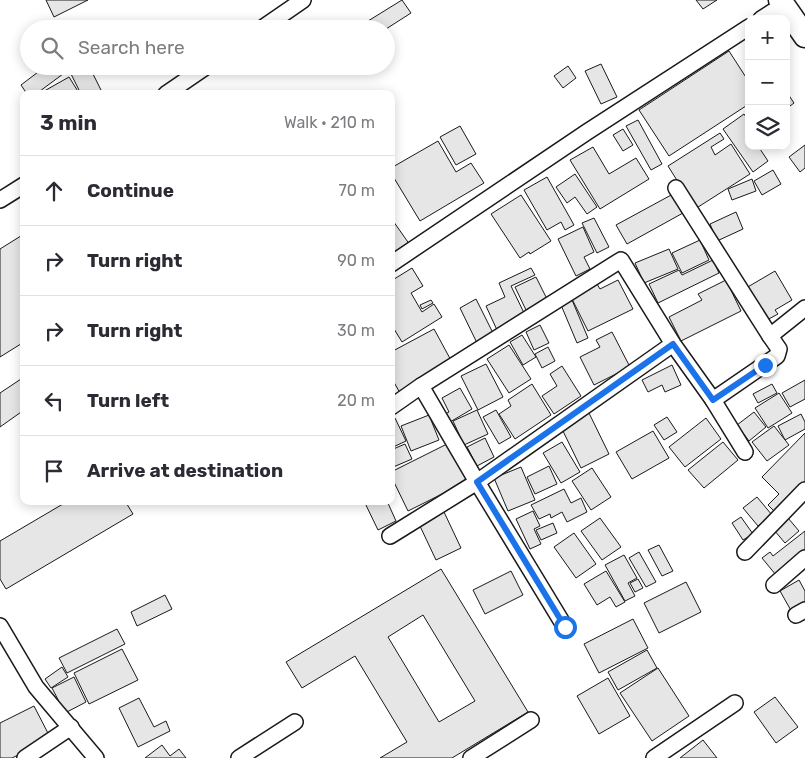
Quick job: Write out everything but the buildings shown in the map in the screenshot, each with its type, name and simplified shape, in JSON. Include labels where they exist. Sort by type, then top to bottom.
[{"type":"street","points":[[274,20],[303,0]]},
{"type":"street","points":[[395,261],[587,132],[745,30]]},
{"type":"street","points":[[172,90],[194,75]]},
{"type":"street","points":[[0,200],[20,188]]},
{"type":"street","points":[[676,188],[779,349],[777,356],[713,400]]},
{"type":"street","points":[[395,404],[621,260],[673,344],[713,400],[745,452]]},
{"type":"street","points":[[770,336],[805,308]]},
{"type":"street","points":[[390,536],[477,482],[673,344]]},
{"type":"street","points":[[421,386],[565,627]]},
{"type":"street","points":[[745,552],[805,490]]},
{"type":"street","points":[[774,585],[805,558]]},
{"type":"street","points":[[0,626],[36,688],[96,758]]},
{"type":"street","points":[[654,758],[735,703]]},
{"type":"street","points":[[471,758],[531,720]]},
{"type":"street","points":[[239,758],[294,722]]},
{"type":"street","points":[[25,758],[71,728]]},
{"type":"route","points":[[565,627],[477,482],[673,344],[713,400],[765,365]]}]
